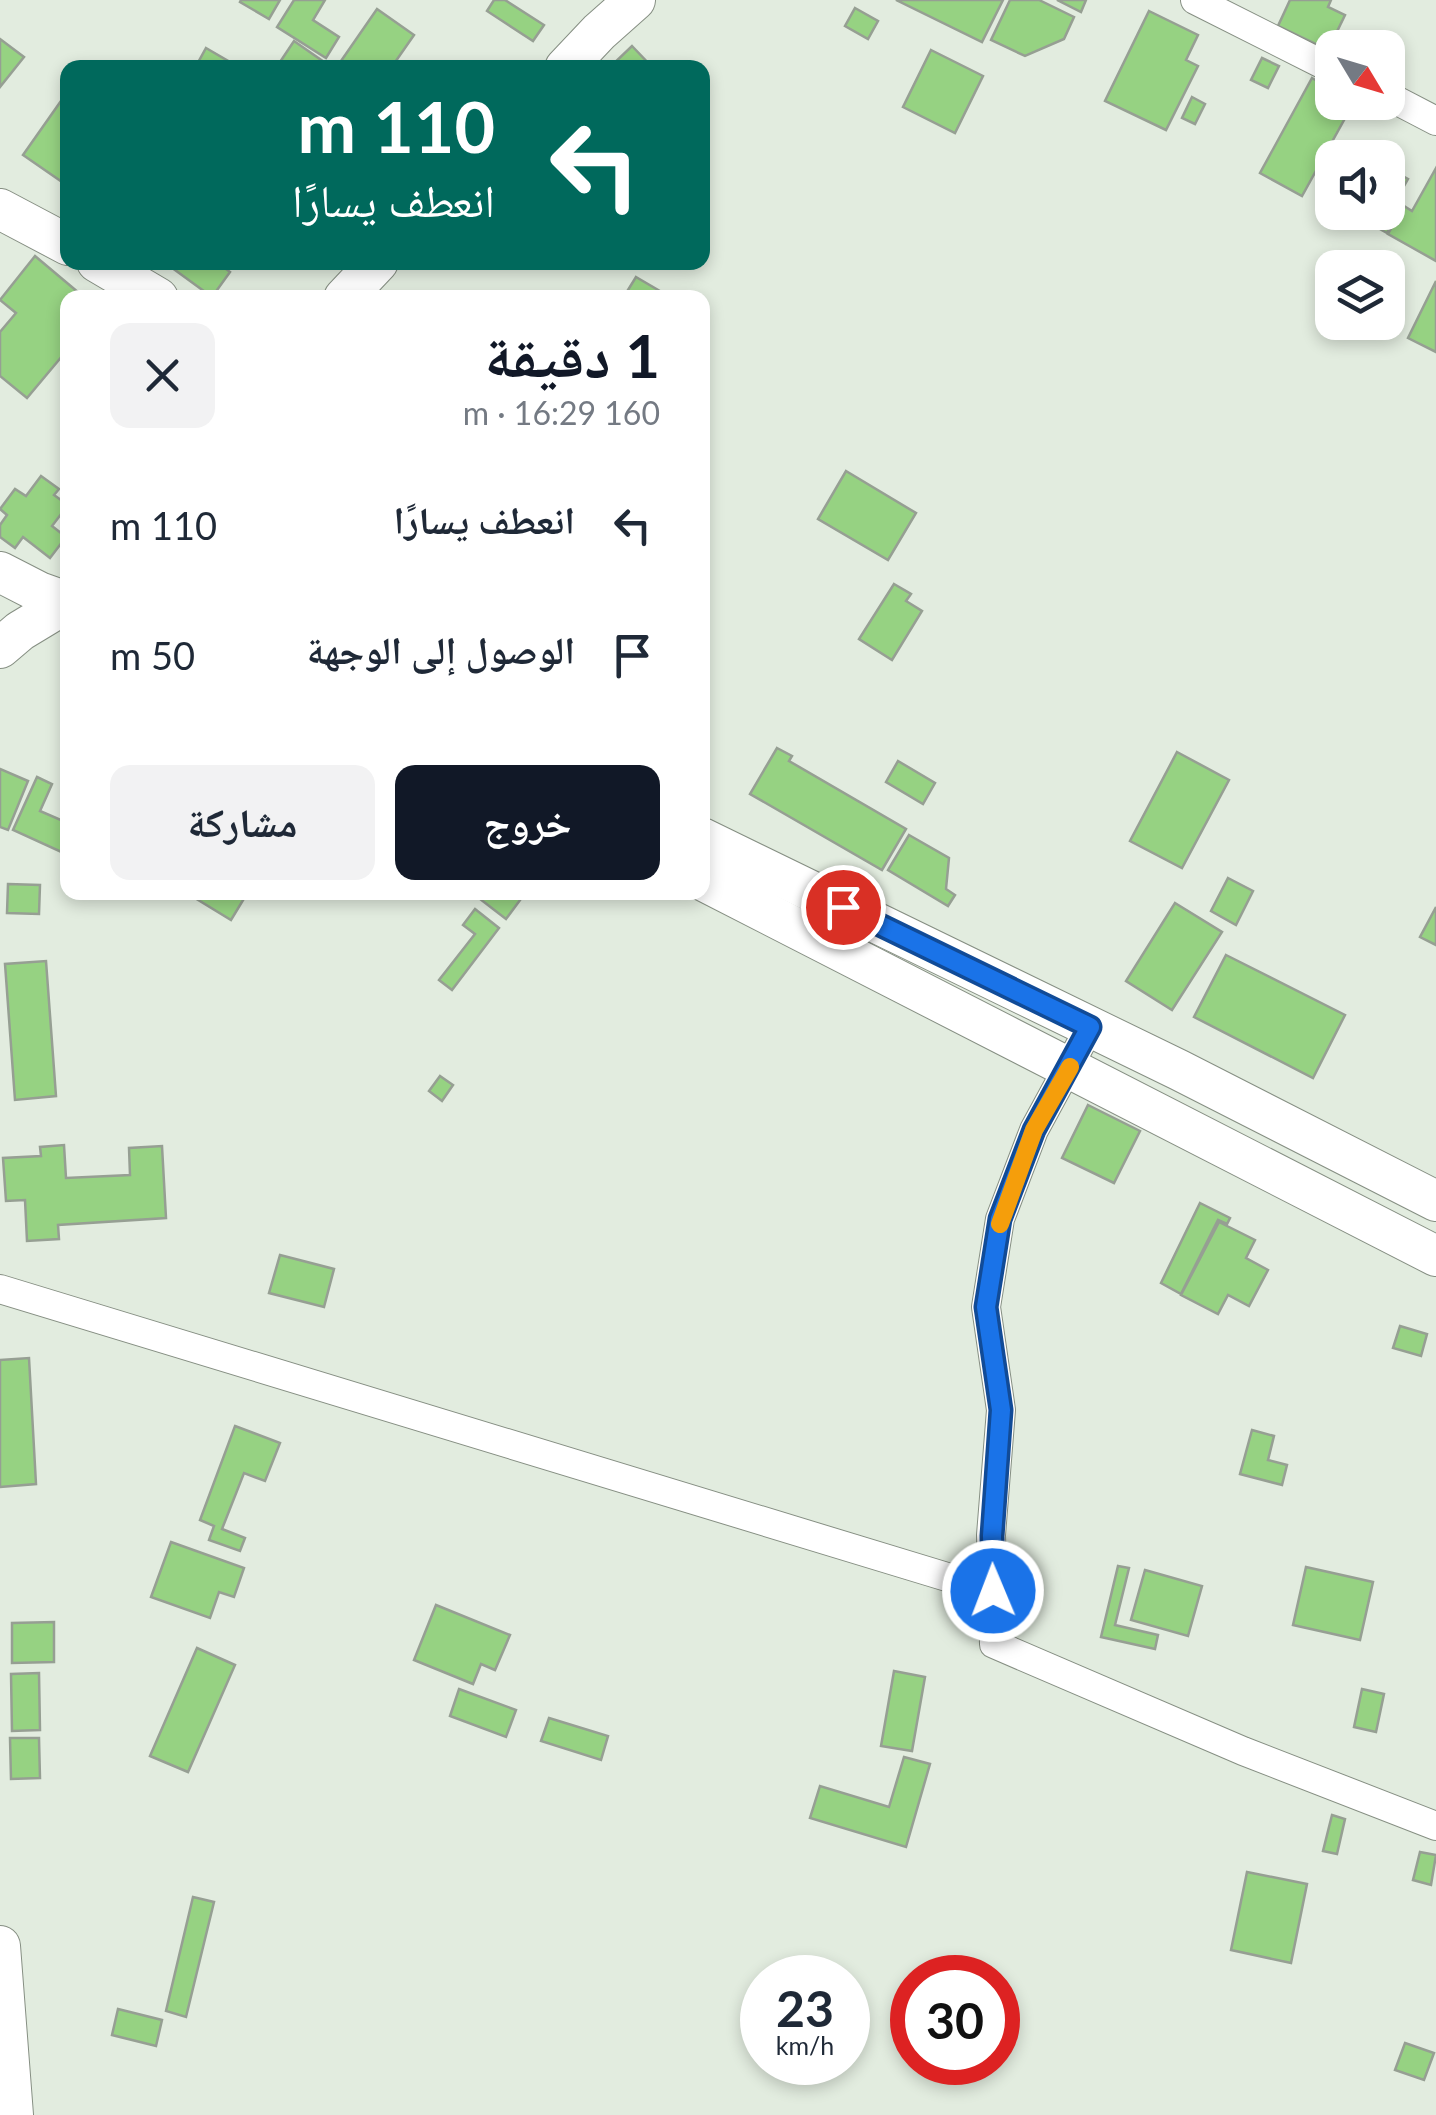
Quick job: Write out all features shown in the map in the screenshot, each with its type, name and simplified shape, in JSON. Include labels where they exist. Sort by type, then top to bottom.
[{"type":"main road","points":[[573,60],[634,0]]},
{"type":"main road","points":[[0,208],[60,241]]},
{"type":"main road","points":[[111,270],[144,290]]},
{"type":"main road","points":[[352,290],[370,270]]},
{"type":"main road","points":[[0,572],[60,599]]},
{"type":"main road","points":[[0,648],[60,607]]},
{"type":"main road","points":[[710,842],[1436,1201]]},
{"type":"main road","points":[[710,884],[1436,1256]]},
{"type":"main road","points":[[0,1946],[13,2115]]},
{"type":"street","points":[[1195,0],[1315,60]]},
{"type":"street","points":[[1405,105],[1436,121]]},
{"type":"street","points":[[1090,1027],[1034,1130],[1000,1219],[986,1307],[1001,1410],[992,1536],[994,1644],[1244,1751],[1436,1826]]},
{"type":"street","points":[[0,1289],[993,1591]]},
{"type":"building","points":[[241,0],[280,0],[269,19]]},
{"type":"building","points":[[294,0],[325,0],[313,20],[339,37],[326,58],[277,27]]},
{"type":"building","points":[[494,0],[505,0],[544,25],[533,41],[487,11]]},
{"type":"building","points":[[896,0],[1003,0],[982,42]]},
{"type":"building","points":[[1010,0],[1039,0],[1074,17],[1064,39],[1025,56],[991,40]]},
{"type":"building","points":[[1057,0],[1086,0],[1081,12]]},
{"type":"building","points":[[1290,0],[1331,0],[1328,7],[1345,15],[1338,30],[1315,30],[1315,44],[1278,26]]},
{"type":"building","points":[[855,8],[878,21],[868,39],[845,26]]},
{"type":"building","points":[[377,9],[414,35],[397,60],[342,60]]},
{"type":"building","points":[[1149,11],[1198,35],[1186,60],[1198,66],[1166,130],[1105,101]]},
{"type":"building","points":[[0,39],[24,57],[0,87]]},
{"type":"building","points":[[294,41],[321,60],[281,60]]},
{"type":"building","points":[[632,46],[645,60],[617,60]]},
{"type":"building","points":[[206,48],[226,60],[199,60]]},
{"type":"building","points":[[931,50],[983,76],[955,133],[903,107]]},
{"type":"building","points":[[1262,58],[1279,66],[1268,88],[1251,80]]},
{"type":"building","points":[[1312,78],[1315,120],[1344,120],[1333,140],[1315,140],[1315,172],[1302,196],[1260,173]]},
{"type":"building","points":[[1192,97],[1205,104],[1195,124],[1182,118]]},
{"type":"building","points":[[60,102],[60,180],[23,155]]},
{"type":"building","points":[[1436,168],[1436,261],[1388,234],[1390,230],[1405,230],[1405,207],[1412,211]]},
{"type":"building","points":[[35,256],[75,290],[60,290],[60,359],[27,398],[0,376],[0,332],[16,313],[0,300]]},
{"type":"building","points":[[175,270],[230,272],[217,290],[202,290]]},
{"type":"building","points":[[636,277],[658,290],[628,290]]},
{"type":"building","points":[[1436,281],[1436,352],[1408,338]]},
{"type":"building","points":[[846,471],[916,513],[888,560],[818,519]]},
{"type":"building","points":[[41,476],[59,489],[54,495],[60,499],[60,516],[52,526],[60,532],[60,545],[50,558],[23,537],[15,548],[0,537],[0,525],[7,515],[0,509],[15,489],[26,496]]},
{"type":"building","points":[[894,584],[911,594],[906,601],[922,611],[892,660],[859,639]]},
{"type":"building","points":[[777,748],[792,756],[789,761],[906,829],[882,870],[750,794]]},
{"type":"building","points":[[1177,752],[1229,780],[1182,868],[1130,841]]},
{"type":"building","points":[[898,761],[935,783],[923,804],[886,782]]},
{"type":"building","points":[[0,769],[28,781],[8,830],[0,827]]},
{"type":"building","points":[[37,777],[52,784],[40,811],[60,820],[60,851],[13,830]]},
{"type":"building","points":[[909,835],[949,858],[946,889],[955,895],[948,906],[888,870]]},
{"type":"building","points":[[1228,878],[1253,891],[1236,925],[1211,911]]},
{"type":"building","points":[[8,884],[40,885],[39,914],[7,913]]},
{"type":"building","points":[[198,900],[243,900],[231,920]]},
{"type":"building","points":[[481,900],[520,900],[506,919]]},
{"type":"building","points":[[1175,903],[1222,932],[1172,1010],[1126,981]]},
{"type":"building","points":[[1436,907],[1436,945],[1420,937]]},
{"type":"building","points":[[475,909],[499,928],[452,990],[439,980],[475,934],[463,925]]},
{"type":"building","points":[[1226,955],[1345,1015],[1313,1078],[1194,1017]]},
{"type":"building","points":[[46,961],[56,1096],[15,1100],[5,964]]},
{"type":"building","points":[[440,1076],[453,1085],[442,1101],[429,1091]]},
{"type":"building","points":[[1088,1105],[1140,1131],[1114,1183],[1062,1158]]},
{"type":"building","points":[[64,1145],[66,1178],[130,1175],[129,1148],[162,1146],[166,1218],[58,1225],[59,1239],[27,1241],[25,1200],[6,1201],[3,1158],[41,1156],[40,1147]]},
{"type":"building","points":[[1200,1203],[1230,1218],[1227,1224],[1218,1220],[1181,1294],[1161,1283]]},
{"type":"building","points":[[1219,1222],[1255,1240],[1246,1258],[1268,1270],[1249,1306],[1228,1295],[1218,1314],[1181,1295]]},
{"type":"building","points":[[280,1255],[334,1269],[324,1307],[269,1293]]},
{"type":"building","points":[[1400,1326],[1427,1334],[1421,1356],[1393,1348]]},
{"type":"building","points":[[29,1358],[36,1484],[0,1487],[0,1360]]},
{"type":"building","points":[[235,1426],[280,1443],[265,1481],[244,1473],[222,1529],[245,1538],[240,1551],[209,1540],[214,1526],[200,1520]]},
{"type":"building","points":[[1252,1430],[1274,1436],[1268,1460],[1287,1465],[1282,1485],[1240,1474]]},
{"type":"building","points":[[171,1542],[244,1568],[234,1597],[219,1592],[210,1618],[151,1597]]},
{"type":"building","points":[[1118,1566],[1129,1568],[1115,1625],[1158,1635],[1155,1649],[1101,1637]]},
{"type":"building","points":[[1306,1567],[1373,1582],[1360,1640],[1293,1625]]},
{"type":"building","points":[[1145,1570],[1202,1586],[1188,1636],[1131,1620]]},
{"type":"building","points":[[436,1605],[510,1635],[495,1670],[481,1664],[473,1684],[414,1660]]},
{"type":"building","points":[[54,1622],[54,1662],[12,1663],[12,1623]]},
{"type":"building","points":[[197,1648],[235,1665],[188,1772],[150,1756]]},
{"type":"building","points":[[894,1671],[925,1677],[912,1751],[881,1746]]},
{"type":"building","points":[[39,1673],[40,1730],[12,1731],[11,1674]]},
{"type":"building","points":[[459,1689],[516,1710],[506,1737],[450,1716]]},
{"type":"building","points":[[1362,1689],[1384,1694],[1376,1732],[1354,1727]]},
{"type":"building","points":[[549,1718],[608,1736],[601,1760],[541,1741]]},
{"type":"building","points":[[10,1738],[39,1738],[40,1778],[11,1779]]},
{"type":"building","points":[[904,1757],[930,1764],[906,1847],[810,1818],[820,1786],[889,1807]]},
{"type":"building","points":[[1332,1815],[1345,1819],[1337,1854],[1323,1851]]},
{"type":"building","points":[[1420,1852],[1436,1855],[1431,1885],[1413,1880]]},
{"type":"building","points":[[1247,1872],[1307,1884],[1291,1963],[1231,1950]]},
{"type":"building","points":[[193,1897],[214,1902],[186,2017],[166,2011]]},
{"type":"building","points":[[118,2009],[162,2020],[156,2046],[112,2035]]},
{"type":"building","points":[[1405,2043],[1434,2053],[1424,2080],[1395,2070]]},
{"type":"slow traffic","points":[[1000,1224],[1034,1130],[1070,1067]]},
{"type":"route","points":[[843,907],[1090,1027],[1034,1130],[1000,1219],[986,1307],[1001,1410],[992,1536],[993,1591]]}]
